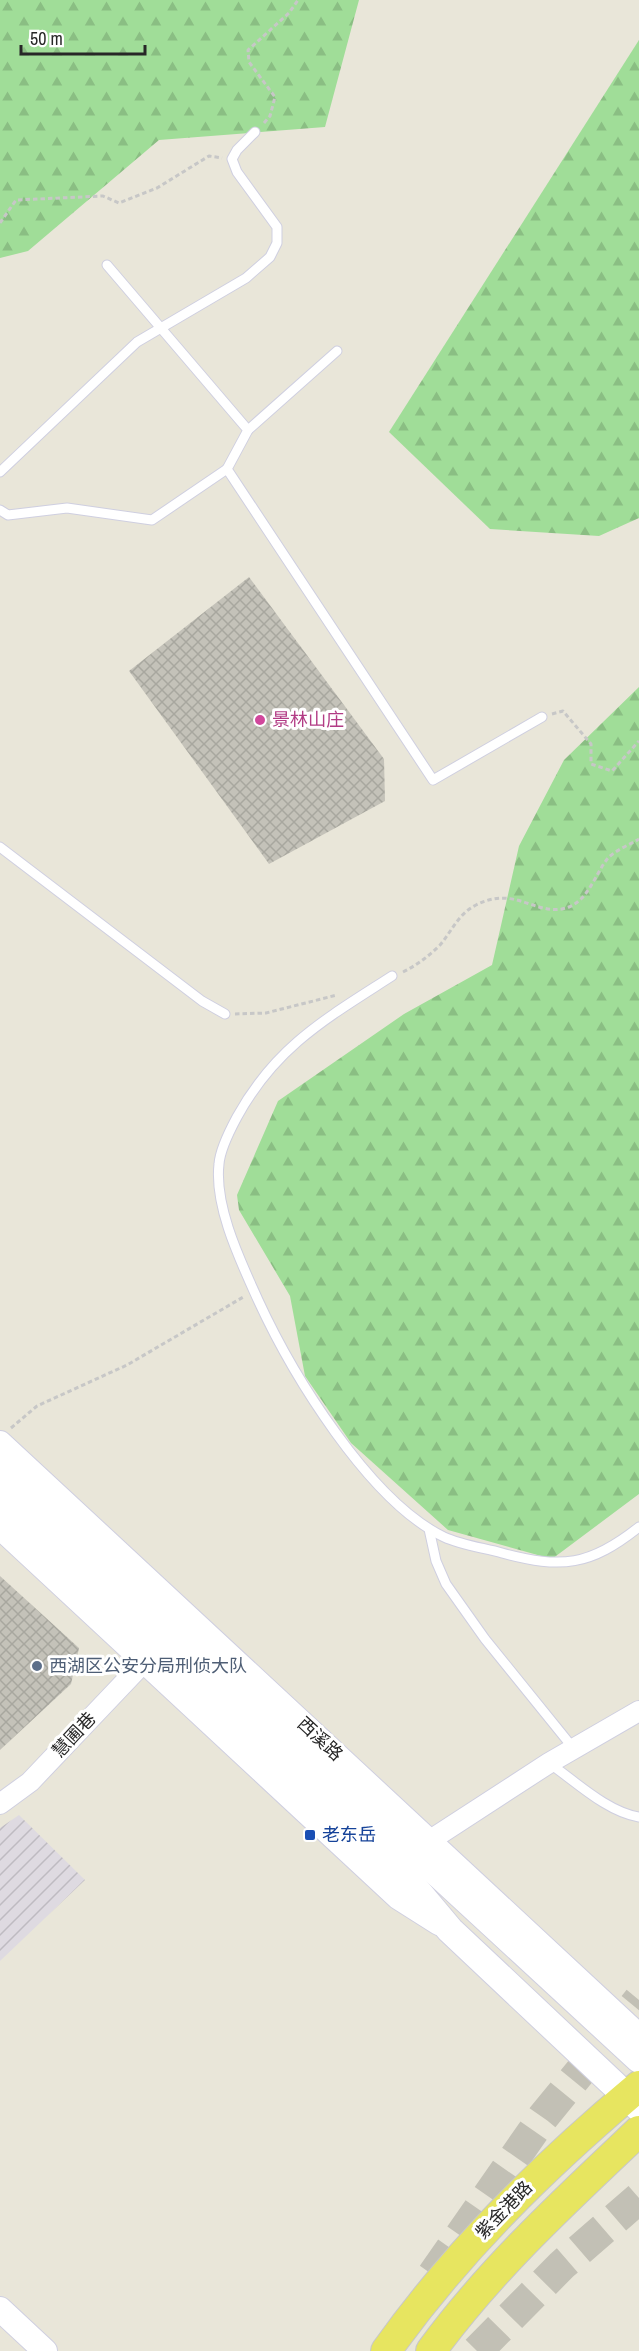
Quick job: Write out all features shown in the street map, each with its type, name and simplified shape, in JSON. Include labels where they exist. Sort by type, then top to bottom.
[{"type":"main road","name":"西溪路","points":[[0,1470],[639,2059]]},
{"type":"main road","points":[[0,1498],[389,1861],[450,1930],[635,2097]]},
{"type":"main road","name":"紫金港路","points":[[386,2351],[460,2255],[532,2180],[635,2097]]},
{"type":"main road","points":[[431,2351],[458,2314],[578,2189],[639,2131]]},
{"type":"street","name":"西溪路","points":[[4,1438],[429,1841],[639,2036]]},
{"type":"street","points":[[0,1527],[398,1897],[450,1930]]},
{"type":"street","name":"慧圃巷","points":[[0,1804],[30,1782],[144,1662]]},
{"type":"street","points":[[429,1841],[549,1763],[639,1711]]},
{"type":"street","points":[[0,2309],[45,2351]]},
{"type":"lane","points":[[0,472],[137,342],[246,278],[270,257],[277,243],[277,227],[237,172],[232,159],[237,150],[255,132]]},
{"type":"lane","points":[[107,265],[163,327],[248,430]]},
{"type":"lane","points":[[0,510],[8,515],[67,508],[152,520],[227,469],[248,430],[337,351]]},
{"type":"lane","points":[[227,469],[433,780],[542,717]]},
{"type":"lane","points":[[0,847],[201,1001],[225,1014]]},
{"type":"lane","points":[[393,976],[297,1039],[268,1068],[231,1127],[219,1163],[222,1204],[235,1246],[254,1291],[292,1366],[327,1421],[372,1476],[404,1509],[429,1529],[446,1538],[521,1558],[563,1564],[605,1551],[639,1527]]},
{"type":"lane","points":[[429,1529],[436,1562],[446,1584],[484,1639],[574,1750]]},
{"type":"lane","points":[[549,1763],[601,1800],[630,1815],[639,1817]]},
{"type":"path","points":[[255,132],[270,116],[275,97],[249,62],[248,50],[289,13],[298,0]]},
{"type":"path","points":[[0,223],[16,200],[103,196],[119,203],[158,188],[209,156],[232,159]]},
{"type":"path","points":[[542,717],[563,711],[591,744],[591,764],[612,771],[639,741]]},
{"type":"path","points":[[393,976],[422,961],[441,944],[457,919],[474,906],[496,896],[525,901],[551,910],[566,908],[578,903],[610,856],[639,839]]},
{"type":"path","points":[[225,1014],[266,1013],[341,994]]},
{"type":"path","points":[[4,1438],[37,1406],[127,1365],[254,1291]]},
{"type":"shaded area","points":[[19,1815],[85,1880],[0,1961],[0,1828]]},
{"type":"green space","points":[[0,0],[359,0],[325,127],[159,140],[28,251],[0,258]]},
{"type":"green space","points":[[639,40],[639,518],[599,536],[490,529],[389,432]]},
{"type":"green space","points":[[639,687],[639,1494],[552,1559],[448,1530],[351,1443],[305,1376],[290,1296],[239,1210],[237,1195],[278,1101],[404,1014],[492,965],[519,846],[564,760]]},
{"type":"building","name":"景林山庄","points":[[249,577],[384,759],[385,801],[269,864],[129,671]]},
{"type":"building","name":"西湖区公安分局刑侦大队","points":[[0,1576],[79,1648],[71,1684],[0,1750]]},
{"type":"tunnel","points":[[433,2275],[543,2117],[639,2000]]},
{"type":"tunnel","points":[[477,2351],[562,2265],[639,2198]]},
{"type":"place","name":"景林山庄","points":[[260,720]]},
{"type":"place","name":"西湖区公安分局刑侦大队","points":[[37,1666]]},
{"type":"place","name":"老东岳","points":[[310,1835]]}]
